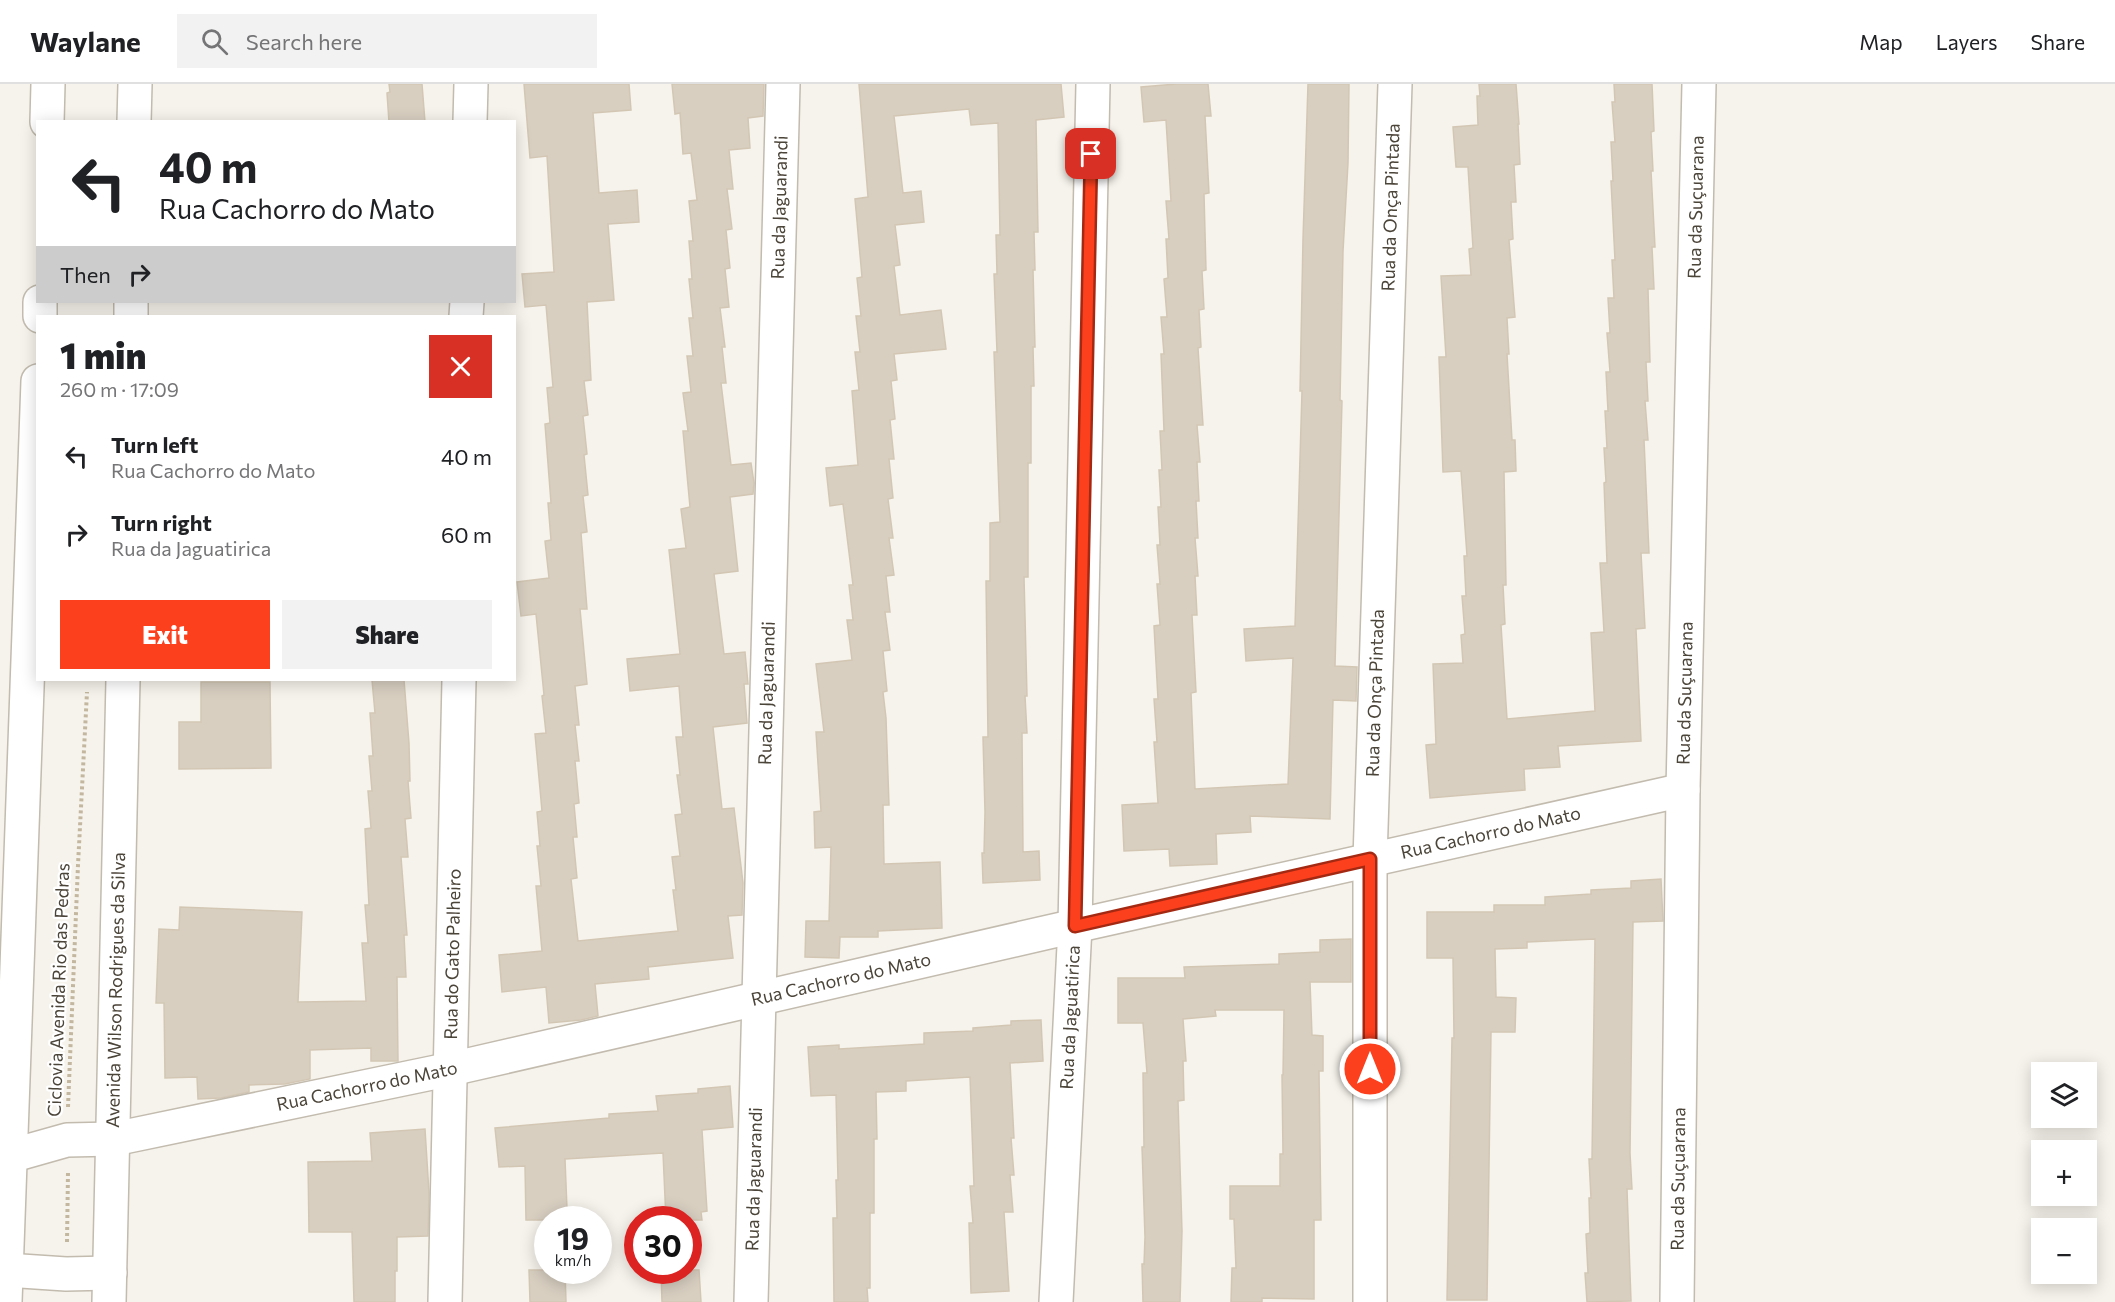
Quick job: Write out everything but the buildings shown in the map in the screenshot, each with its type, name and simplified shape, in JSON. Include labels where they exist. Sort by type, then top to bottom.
[{"type":"street","points":[[47,120],[48,84]]},
{"type":"street","points":[[134,120],[135,84]]},
{"type":"street","points":[[470,120],[471,84]]},
{"type":"street","name":"Rua da Jaguarandi","points":[[751,1302],[783,84]]},
{"type":"street","name":"Rua da Jaguatirica","points":[[1056,1302],[1075,926],[1093,84]]},
{"type":"street","name":"Rua da Onça Pintada","points":[[1370,1302],[1370,859],[1395,84]]},
{"type":"street","name":"Rua da Suçuarana","points":[[1677,1302],[1683,790],[1699,84]]},
{"type":"street","points":[[5,1302],[5,1158],[36,428]]},
{"type":"street","name":"Avenida Wilson Rodrigues da Silva","points":[[110,1288],[123,681]]},
{"type":"street","name":"Rua do Gato Palheiro","points":[[445,1302],[459,681]]},
{"type":"street","name":"Rua Cachorro do Mato","points":[[5,1158],[67,1140],[114,1139],[451,1069],[1370,859],[1683,790]]},
{"type":"street","points":[[6,1270],[66,1274],[110,1288]]},
{"type":"path","name":"Ciclovia Avenida Rio das Pedras","points":[[66,1274],[69,1191],[67,1140],[87,691]]},
{"type":"route","points":[[1091,154],[1075,926],[1370,859],[1370,1069]]}]
